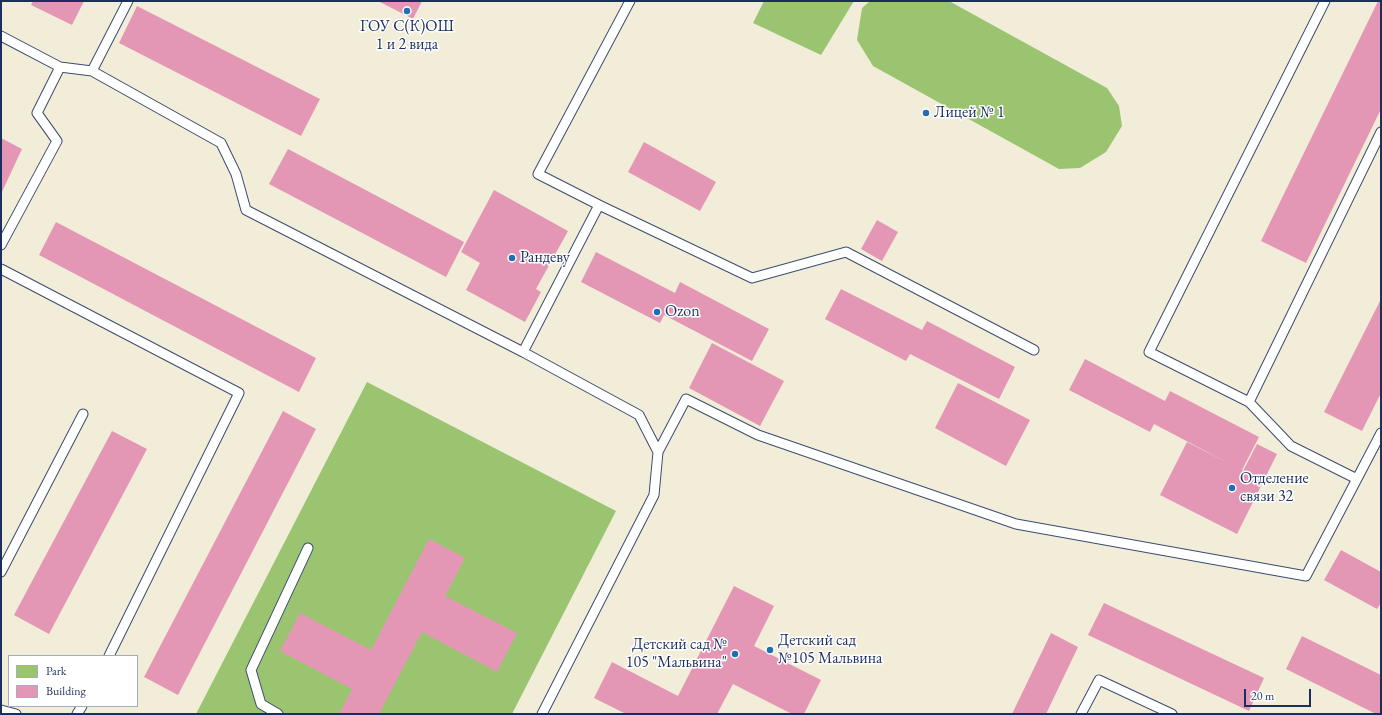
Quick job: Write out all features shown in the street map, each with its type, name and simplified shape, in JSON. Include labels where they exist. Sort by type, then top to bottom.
[{"type":"lane","points":[[92,71],[128,1]]},
{"type":"lane","points":[[630,1],[538,174],[599,205],[752,278],[846,252],[1034,350]]},
{"type":"lane","points":[[1325,1],[1149,352],[1249,402],[1291,446],[1357,479]]},
{"type":"lane","points":[[1,36],[60,67],[92,71],[221,143],[236,174],[246,210],[523,352],[639,415],[658,452]]},
{"type":"lane","points":[[1,245],[57,141],[37,112],[60,67]]},
{"type":"lane","points":[[1249,402],[1381,132]]},
{"type":"lane","points":[[523,352],[599,205]]},
{"type":"lane","points":[[1,269],[239,394],[108,655]]},
{"type":"lane","points":[[542,714],[654,494],[658,452],[686,399],[758,435],[1016,524],[1306,576],[1381,433]]},
{"type":"lane","points":[[1,572],[83,414]]},
{"type":"lane","points":[[278,714],[261,704],[251,670],[308,548]]},
{"type":"lane","points":[[1081,714],[1099,680],[1172,714]]},
{"type":"lane","points":[[1,710],[16,714]]},
{"type":"green space","points":[[764,1],[854,1],[821,55],[753,23]]},
{"type":"green space","points":[[870,1],[949,1],[1107,88],[1119,106],[1122,126],[1106,152],[1080,168],[1059,169],[873,66],[857,40],[862,8]]},
{"type":"green space","points":[[367,382],[616,511],[512,714],[196,714]]},
{"type":"building","points":[[33,1],[84,1],[72,25],[31,5]]},
{"type":"building","name":"ГОУ С(К)ОШ 1 и 2 вида","points":[[422,1],[413,19],[380,2]]},
{"type":"building","points":[[1378,1],[1381,1],[1381,109],[1306,263],[1261,241]]},
{"type":"building","points":[[137,6],[320,99],[301,136],[119,43]]},
{"type":"building","points":[[1,138],[22,149],[1,194]]},
{"type":"building","points":[[644,142],[716,182],[700,211],[628,172]]},
{"type":"building","points":[[288,149],[464,242],[446,277],[269,184]]},
{"type":"building","name":"Рандеву","points":[[494,190],[568,231],[536,289],[541,292],[525,322],[466,290],[480,263],[461,252]]},
{"type":"building","points":[[877,220],[898,232],[882,261],[861,249]]},
{"type":"building","points":[[56,222],[316,358],[299,392],[39,255]]},
{"type":"building","points":[[596,252],[675,293],[680,282],[769,329],[752,361],[664,315],[660,323],[581,282]]},
{"type":"building","points":[[841,289],[922,330],[927,321],[1015,367],[999,399],[910,354],[906,361],[825,319]]},
{"type":"building","points":[[1381,299],[1381,393],[1362,431],[1324,412]]},
{"type":"building","points":[[712,343],[784,381],[760,426],[689,388]]},
{"type":"building","points":[[1085,359],[1165,401],[1170,391],[1259,437],[1242,470],[1243,471],[1257,444],[1277,454],[1237,534],[1160,495],[1187,442],[1230,464],[1154,424],[1150,432],[1069,390]]},
{"type":"building","points":[[958,383],[1030,420],[1006,466],[935,428]]},
{"type":"building","points":[[283,411],[316,429],[178,695],[144,677]]},
{"type":"building","points":[[112,431],[147,449],[49,634],[14,615]]},
{"type":"building","points":[[429,539],[465,558],[445,596],[517,633],[497,672],[422,632],[379,714],[339,714],[352,689],[280,651],[300,613],[371,650]]},
{"type":"building","points":[[1341,550],[1381,572],[1381,603],[1377,609],[1324,580]]},
{"type":"building","name":"Детский сад № 105 \"Мальвина\"","points":[[734,586],[774,606],[754,646],[821,680],[804,714],[792,714],[733,684],[717,714],[626,714],[594,698],[612,662],[678,696]]},
{"type":"building","points":[[1104,603],[1264,678],[1249,711],[1088,635]]},
{"type":"building","points":[[1051,633],[1078,647],[1046,714],[1012,714]]},
{"type":"building","points":[[1302,636],[1381,675],[1381,714],[1376,714],[1286,669]]},
{"type":"place","name":"ГОУ С(К)ОШ 1 и 2 вида","points":[[407,11]]},
{"type":"place","name":"Лицей № 1","points":[[926,113]]},
{"type":"place","name":"Рандеву","points":[[512,258]]},
{"type":"place","name":"Ozon","points":[[657,312]]},
{"type":"place","name":"Отделение связи 32","points":[[1232,488]]},
{"type":"place","name":"Детский сад №105 Мальвина","points":[[770,650]]},
{"type":"place","name":"Детский сад № 105 \"Мальвина\"","points":[[735,654]]}]
